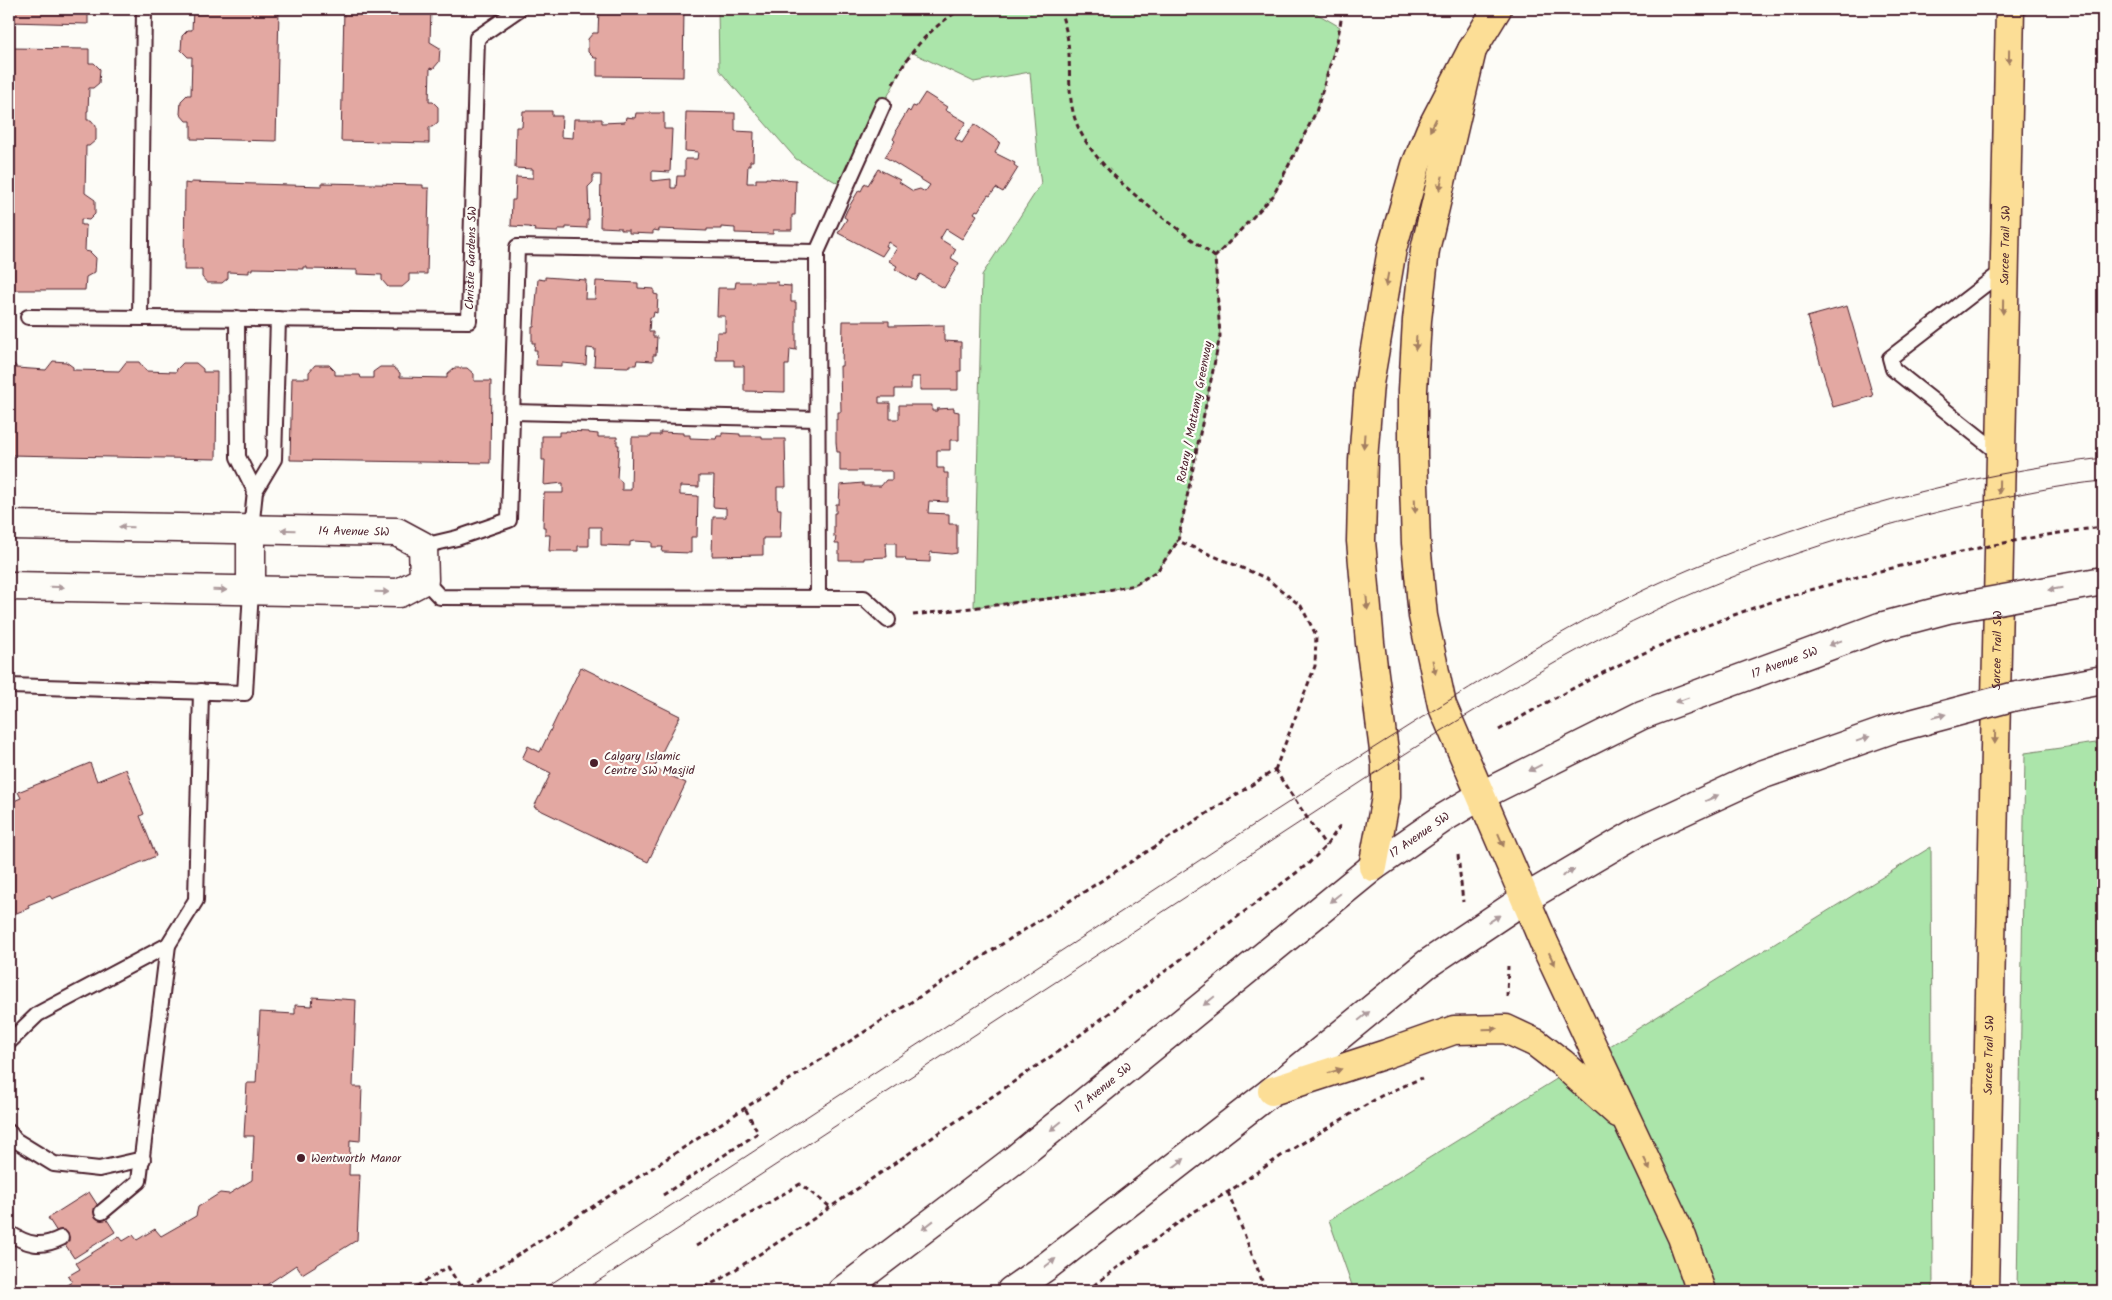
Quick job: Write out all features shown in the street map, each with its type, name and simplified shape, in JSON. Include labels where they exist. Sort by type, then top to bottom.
[{"type":"highway","points":[[1373,867],[1386,797],[1386,766],[1370,643],[1361,541],[1363,460],[1368,384],[1392,249],[1416,165],[1430,131],[1472,50],[1497,9]]},
{"type":"highway","name":"Sarcee Trail SW","points":[[1984,1291],[2010,9]]},
{"type":"highway","points":[[1472,50],[1425,250],[1417,320],[1413,382],[1413,455],[1416,543],[1425,625],[1442,705],[1626,1120],[1682,1237],[1701,1291]]},
{"type":"highway","points":[[1272,1091],[1454,1030],[1506,1029],[1536,1044],[1562,1063],[1626,1120]]},
{"type":"main road","name":"14 Avenue SW","points":[[9,525],[397,532],[423,546]]},
{"type":"main road","points":[[250,591],[251,530]]},
{"type":"main road","points":[[9,586],[399,593],[424,580],[423,546]]},
{"type":"main road","name":"17 Avenue SW","points":[[842,1291],[1014,1160],[1373,867],[1445,817],[1482,795],[1642,715],[1880,627],[1948,609],[2103,581]]},
{"type":"main road","points":[[1011,1291],[1047,1266],[1272,1091],[1427,964],[1526,898],[1638,832],[1761,776],[1892,729],[2012,697],[2103,680]]},
{"type":"lane","points":[[140,317],[144,9]]},
{"type":"lane","name":"Christie Gardens SW","points":[[28,317],[469,321],[477,38],[519,9]]},
{"type":"lane","points":[[818,597],[817,252],[882,104]]},
{"type":"lane","points":[[423,546],[457,538],[509,520],[517,247],[817,252]]},
{"type":"lane","points":[[2000,454],[1893,369],[1890,358],[2004,270]]},
{"type":"lane","points":[[237,318],[238,458],[254,491]]},
{"type":"lane","points":[[251,530],[254,491],[274,459],[278,319]]},
{"type":"lane","points":[[512,412],[817,419]]},
{"type":"lane","points":[[424,580],[440,597],[864,598],[888,620]]},
{"type":"lane","points":[[9,686],[245,693],[250,591]]},
{"type":"lane","points":[[102,1212],[139,1181],[168,944],[196,900],[201,692]]},
{"type":"lane","points":[[9,1042],[38,1014],[168,944]]},
{"type":"lane","points":[[9,1132],[15,1140],[54,1164],[99,1168],[143,1159]]},
{"type":"lane","points":[[9,1233],[20,1240],[46,1245],[61,1238]]},
{"type":"path","points":[[882,104],[911,52],[923,37],[961,9]]},
{"type":"path","points":[[1060,9],[1068,42],[1070,86],[1074,117],[1083,139],[1104,165],[1149,206],[1215,257],[1273,196],[1316,112],[1337,42],[1343,9]]},
{"type":"path","name":"Rotary / Mattamy Greenway","points":[[1178,541],[1220,336],[1215,257]]},
{"type":"path","points":[[1499,730],[1556,696],[1614,666],[1674,639],[1745,611],[1807,591],[1968,549],[2057,532],[2103,527]]},
{"type":"path","points":[[409,1291],[448,1268],[462,1291],[1275,770],[1315,666],[1316,635],[1301,606],[1266,578],[1178,541],[1158,570],[1135,585],[1087,594],[932,612],[888,620]]},
{"type":"path","points":[[1275,770],[1326,846]]},
{"type":"path","points":[[696,1291],[718,1280],[1056,1053],[1308,864],[1326,846],[1342,822]]},
{"type":"path","points":[[1458,855],[1464,905]]},
{"type":"path","points":[[1086,1291],[1190,1214],[1228,1192],[1281,1156],[1381,1096],[1429,1075]]},
{"type":"path","points":[[663,1195],[758,1133],[745,1108]]},
{"type":"path","points":[[696,1246],[800,1184],[829,1206]]},
{"type":"path","points":[[1228,1192],[1266,1291]]},
{"type":"path","points":[[1276,1291],[1339,1291]]},
{"type":"green space","points":[[718,9],[1309,9],[1340,27],[1316,112],[1273,196],[1215,257],[1220,336],[1178,541],[1158,570],[1135,585],[1087,594],[974,607],[982,275],[1041,184],[1030,72],[974,82],[911,52],[883,105],[846,188],[796,159],[719,70]]},
{"type":"green space","points":[[2103,742],[2103,1291],[2017,1291],[2025,753]]},
{"type":"green space","points":[[1931,847],[1933,1291],[1354,1291],[1329,1220]]},
{"type":"building","points":[[9,9],[96,9],[88,10],[88,24],[9,22]]},
{"type":"building","points":[[193,9],[279,9],[276,141],[191,139],[191,121],[186,121],[180,114],[181,101],[187,95],[191,95],[192,57],[188,57],[181,50],[182,36],[188,30],[192,30]]},
{"type":"building","points":[[344,9],[431,9],[430,42],[440,48],[439,62],[433,69],[430,68],[429,102],[433,102],[438,107],[438,122],[429,127],[429,143],[341,141]]},
{"type":"building","points":[[599,9],[684,9],[683,77],[597,76],[597,58],[594,58],[588,52],[588,39],[593,33],[598,33]]},
{"type":"building","points":[[9,48],[89,49],[89,63],[94,63],[100,69],[99,83],[93,88],[89,88],[87,111],[87,120],[91,120],[96,126],[96,140],[89,146],[86,146],[85,193],[95,200],[95,214],[89,220],[81,219],[81,225],[86,225],[85,251],[90,252],[96,258],[95,272],[86,277],[85,290],[9,290]]},
{"type":"building","points":[[925,93],[947,107],[945,110],[966,122],[955,139],[962,143],[974,124],[1000,142],[995,153],[1015,163],[1014,165],[1018,168],[1003,192],[996,188],[990,196],[988,195],[978,211],[976,210],[974,213],[977,215],[962,239],[946,229],[940,239],[956,249],[951,258],[959,263],[944,288],[920,274],[916,281],[895,269],[897,266],[889,261],[897,248],[888,242],[886,246],[888,247],[882,256],[838,233],[847,219],[844,217],[847,210],[859,190],[861,191],[865,183],[868,185],[878,169],[900,180],[899,182],[913,191],[920,189],[925,192],[930,185],[885,157],[895,141],[893,139],[896,130],[908,110],[910,112],[913,106],[916,107]]},
{"type":"building","points":[[523,111],[552,111],[552,116],[562,116],[561,137],[573,138],[574,119],[602,119],[602,123],[625,122],[626,117],[635,118],[636,113],[664,113],[664,129],[672,129],[670,172],[652,171],[652,181],[671,179],[671,188],[676,188],[677,176],[685,176],[685,159],[697,159],[698,152],[685,151],[686,112],[735,113],[735,131],[754,132],[753,161],[750,161],[750,165],[748,165],[747,183],[756,183],[756,179],[766,178],[796,180],[795,215],[792,215],[792,230],[773,230],[773,234],[735,233],[735,228],[721,227],[721,229],[707,229],[707,231],[659,229],[659,231],[653,230],[653,234],[629,233],[629,230],[621,230],[621,228],[600,227],[601,175],[593,175],[593,182],[588,187],[589,220],[587,220],[587,228],[566,227],[566,229],[558,229],[558,232],[534,231],[535,229],[529,227],[511,226],[512,200],[515,200],[516,177],[533,178],[533,169],[515,168],[516,127],[522,127]]},
{"type":"building","points":[[191,182],[322,186],[322,183],[423,185],[423,188],[429,188],[427,274],[409,274],[409,281],[402,287],[388,287],[382,280],[382,275],[357,274],[357,270],[307,269],[307,267],[303,267],[303,269],[252,268],[252,270],[249,270],[249,273],[228,272],[228,278],[222,283],[207,283],[202,277],[202,270],[184,270],[185,183],[191,184]]},
{"type":"building","points":[[545,277],[586,280],[585,299],[595,299],[596,281],[638,283],[638,288],[654,289],[654,294],[658,295],[657,313],[654,312],[653,317],[650,317],[649,332],[653,332],[653,337],[657,337],[656,355],[653,355],[653,361],[637,360],[636,365],[629,365],[629,367],[594,366],[595,349],[587,348],[586,365],[562,363],[562,366],[536,365],[537,350],[534,350],[535,343],[532,343],[532,327],[534,327],[538,279],[545,280]]},
{"type":"building","points":[[736,282],[778,282],[778,285],[791,286],[791,302],[796,302],[796,350],[790,349],[789,365],[785,365],[785,392],[744,391],[744,366],[734,366],[734,360],[716,360],[717,332],[725,332],[725,316],[717,316],[718,288],[735,288]]},
{"type":"building","points":[[1847,306],[1873,396],[1833,407],[1807,317]]},
{"type":"building","points":[[843,321],[889,321],[889,326],[944,325],[944,341],[961,342],[961,371],[958,371],[958,390],[920,390],[920,377],[911,377],[911,389],[895,389],[895,397],[879,397],[879,403],[890,403],[890,419],[899,419],[899,405],[932,405],[932,411],[954,408],[954,411],[959,412],[959,440],[950,440],[950,450],[937,450],[937,468],[944,468],[944,473],[948,473],[948,502],[929,501],[928,513],[949,514],[949,524],[957,524],[957,553],[930,552],[930,562],[906,561],[905,558],[896,558],[896,543],[886,543],[887,557],[864,558],[864,560],[839,560],[839,544],[835,544],[836,536],[834,537],[834,513],[836,513],[836,504],[839,504],[840,485],[863,483],[863,486],[881,486],[886,480],[892,480],[892,471],[840,471],[840,452],[837,452],[836,442],[836,419],[838,419],[838,412],[841,412],[840,366],[842,366]]},
{"type":"building","points":[[9,360],[16,368],[46,370],[53,361],[66,362],[73,367],[73,370],[119,371],[126,362],[139,362],[146,371],[176,372],[183,363],[196,363],[203,369],[203,372],[217,372],[216,459],[9,455]]},
{"type":"building","points":[[315,365],[329,365],[335,371],[335,375],[360,375],[361,378],[373,378],[373,372],[380,367],[393,367],[400,373],[400,377],[447,378],[447,374],[454,368],[467,368],[474,374],[474,381],[491,381],[490,463],[290,460],[292,378],[309,378],[309,372]]},
{"type":"building","points":[[559,432],[589,432],[598,434],[598,437],[617,437],[617,445],[619,445],[617,478],[622,482],[622,490],[631,490],[632,437],[651,437],[651,435],[660,435],[660,432],[683,433],[683,435],[690,435],[690,438],[716,439],[717,436],[722,436],[722,433],[740,434],[740,436],[762,436],[762,439],[785,439],[786,487],[777,487],[777,504],[778,509],[781,509],[780,538],[763,538],[763,555],[712,556],[713,517],[726,517],[726,508],[713,507],[714,476],[699,476],[699,487],[680,486],[680,495],[698,496],[697,537],[691,537],[691,553],[662,552],[663,547],[652,547],[652,542],[634,541],[630,542],[630,546],[601,545],[601,527],[589,527],[589,546],[578,546],[578,551],[549,551],[550,535],[545,535],[545,527],[543,527],[544,493],[563,493],[563,483],[544,485],[545,460],[542,460],[542,436],[559,436]]},
{"type":"building","name":"Calgary Islamic Centre SW Masjid","points":[[581,667],[680,716],[654,768],[686,783],[648,862],[534,807],[551,773],[522,759],[528,746],[540,752]]},
{"type":"building","points":[[90,763],[97,781],[126,769],[144,814],[140,816],[156,856],[52,899],[50,896],[28,905],[29,908],[9,916],[9,803],[21,798],[18,792]]},
{"type":"building","name":"Wentworth Manor","points":[[313,997],[356,1000],[353,1087],[362,1087],[360,1141],[350,1140],[349,1175],[360,1175],[357,1240],[302,1274],[296,1265],[265,1286],[269,1291],[56,1291],[72,1282],[68,1276],[80,1269],[76,1263],[119,1236],[123,1241],[133,1235],[137,1240],[155,1229],[161,1236],[196,1216],[198,1207],[220,1193],[229,1194],[252,1180],[254,1136],[244,1136],[247,1083],[256,1083],[260,1012],[295,1014],[295,1005],[312,1006]]},
{"type":"building","points":[[89,1192],[115,1232],[74,1258],[48,1218]]},
{"type":"tram line","points":[[540,1291],[1310,788],[1486,678],[1585,620],[1688,570],[1789,531],[1840,514],[1944,486],[2050,465],[2103,458]]},
{"type":"tram line","points":[[583,1291],[1386,766],[1511,688],[1587,645],[1679,599],[1727,579],[1824,544],[1873,529],[1972,504],[2054,488],[2103,481]]},
{"type":"place","name":"Calgary Islamic Centre SW Masjid","points":[[594,763]]},
{"type":"place","name":"Wentworth Manor","points":[[301,1158]]}]
